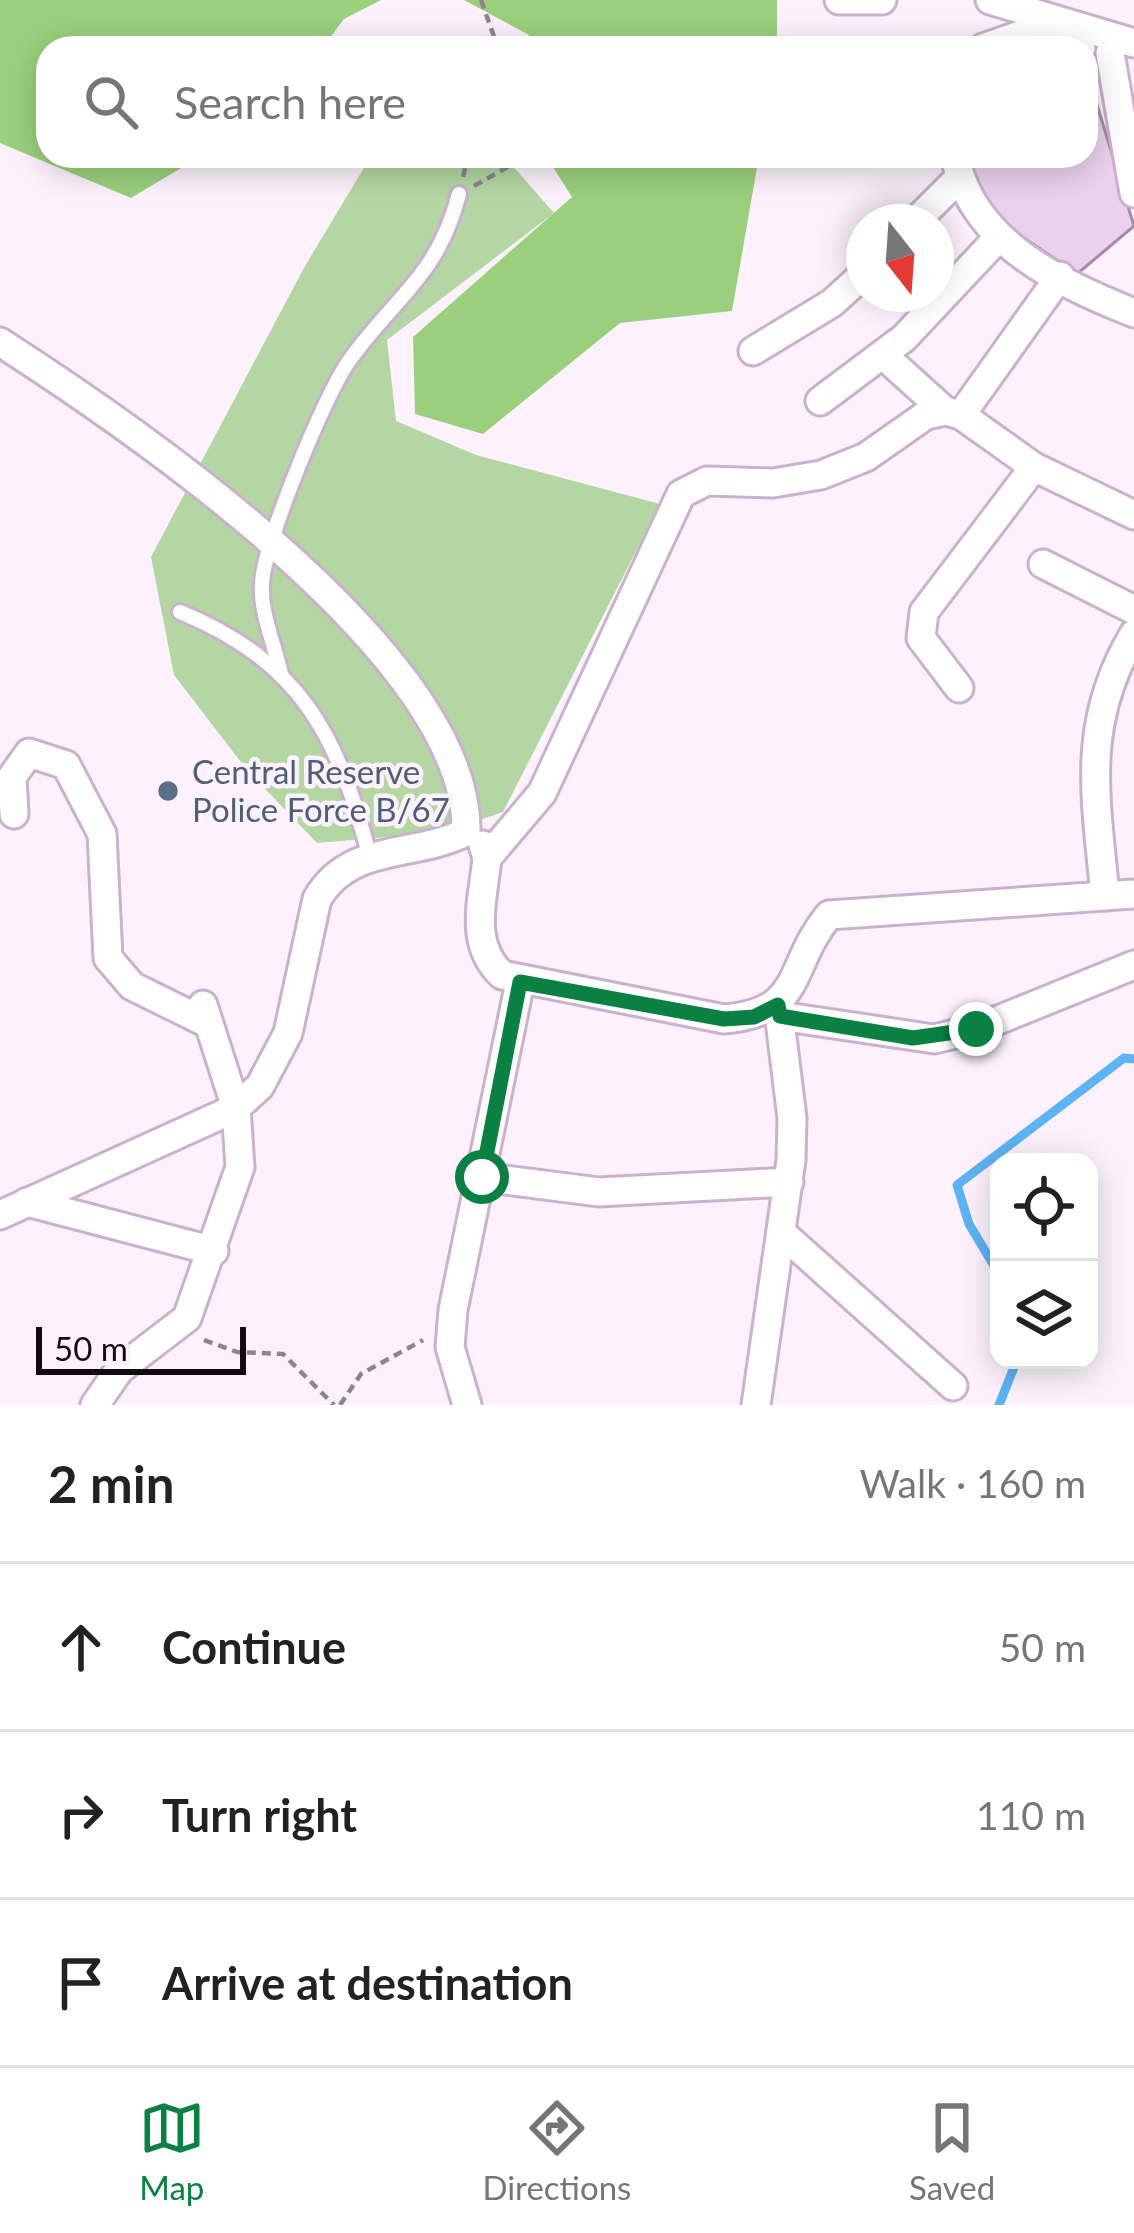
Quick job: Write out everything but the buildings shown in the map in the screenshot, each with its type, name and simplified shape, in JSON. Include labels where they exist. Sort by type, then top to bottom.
[{"type":"street","points":[[839,0],[882,0]]},
{"type":"street","points":[[990,0],[1079,36]]},
{"type":"street","points":[[1109,48],[1134,193]]},
{"type":"street","points":[[929,204],[956,168]]},
{"type":"street","points":[[957,168],[973,211],[998,238],[1134,313]]},
{"type":"street","points":[[820,400],[884,356],[998,238]]},
{"type":"street","points":[[488,858],[542,793],[681,494],[707,481],[810,478],[866,457],[926,415],[953,413],[1060,276]]},
{"type":"street","points":[[753,351],[846,290]]},
{"type":"street","points":[[0,342],[114,419],[272,544],[364,628],[410,688],[458,772],[466,832]]},
{"type":"street","points":[[884,356],[953,413],[1034,466],[1134,515]]},
{"type":"street","points":[[959,688],[921,638],[924,612],[1034,466]]},
{"type":"street","points":[[1043,564],[1134,610]]},
{"type":"street","points":[[1105,896],[1095,734],[1110,674],[1134,634]]},
{"type":"street","points":[[14,814],[11,777],[29,753],[66,765],[102,834],[108,958],[132,986],[206,1014],[236,1108],[240,1167],[195,1302],[176,1330],[119,1370],[95,1405]]},
{"type":"street","points":[[466,832],[483,844],[488,858],[479,942],[487,961],[520,982],[724,1019],[779,1011],[934,1039],[976,1029],[1134,965]]},
{"type":"street","points":[[0,1215],[236,1108],[260,1086],[288,1034],[317,899],[329,879],[352,861],[444,842],[466,832]]},
{"type":"street","points":[[756,1405],[789,1182],[792,1118],[779,1011],[810,938],[829,915],[1134,894]]},
{"type":"street","points":[[467,1405],[450,1347],[453,1310],[520,982]]},
{"type":"street","points":[[482,1177],[599,1192],[789,1182]]},
{"type":"street","points":[[27,1202],[214,1251]]},
{"type":"street","points":[[783,1234],[953,1386]]},
{"type":"lane","points":[[281,674],[262,596],[272,544],[337,380],[429,270],[449,231],[459,194]]},
{"type":"lane","points":[[180,611],[233,634],[281,674],[341,763],[370,857]]},
{"type":"path","points":[[481,0],[494,36]]},
{"type":"path","points":[[459,194],[506,168]]},
{"type":"path","points":[[176,1330],[237,1352],[283,1354],[337,1405],[362,1374],[446,1329],[453,1310]]},
{"type":"green space","points":[[0,0],[381,0],[344,19],[331,36],[36,36],[36,158],[0,143]]},
{"type":"green space","points":[[464,0],[777,0],[777,36],[529,35]]},
{"type":"green space","points":[[60,168],[181,168],[131,198]]},
{"type":"green space","points":[[364,168],[515,168],[554,213],[387,340],[396,421],[476,455],[660,504],[503,812],[445,832],[317,843],[247,770],[174,675],[151,557],[305,266]]},
{"type":"green space","points":[[554,168],[757,168],[732,311],[620,323],[483,434],[415,414],[413,337],[572,197]]},
{"type":"waterway","points":[[991,1261],[969,1224],[957,1185],[1124,1058],[1134,1059]]},
{"type":"waterway","points":[[999,1405],[1013,1369]]},
{"type":"place","name":"Central Reserve Police Force B/67","points":[[168,791]]},
{"type":"route","points":[[482,1177],[520,982],[724,1019],[754,1017],[778,1005],[780,1016],[913,1038],[934,1039],[976,1029]]}]
